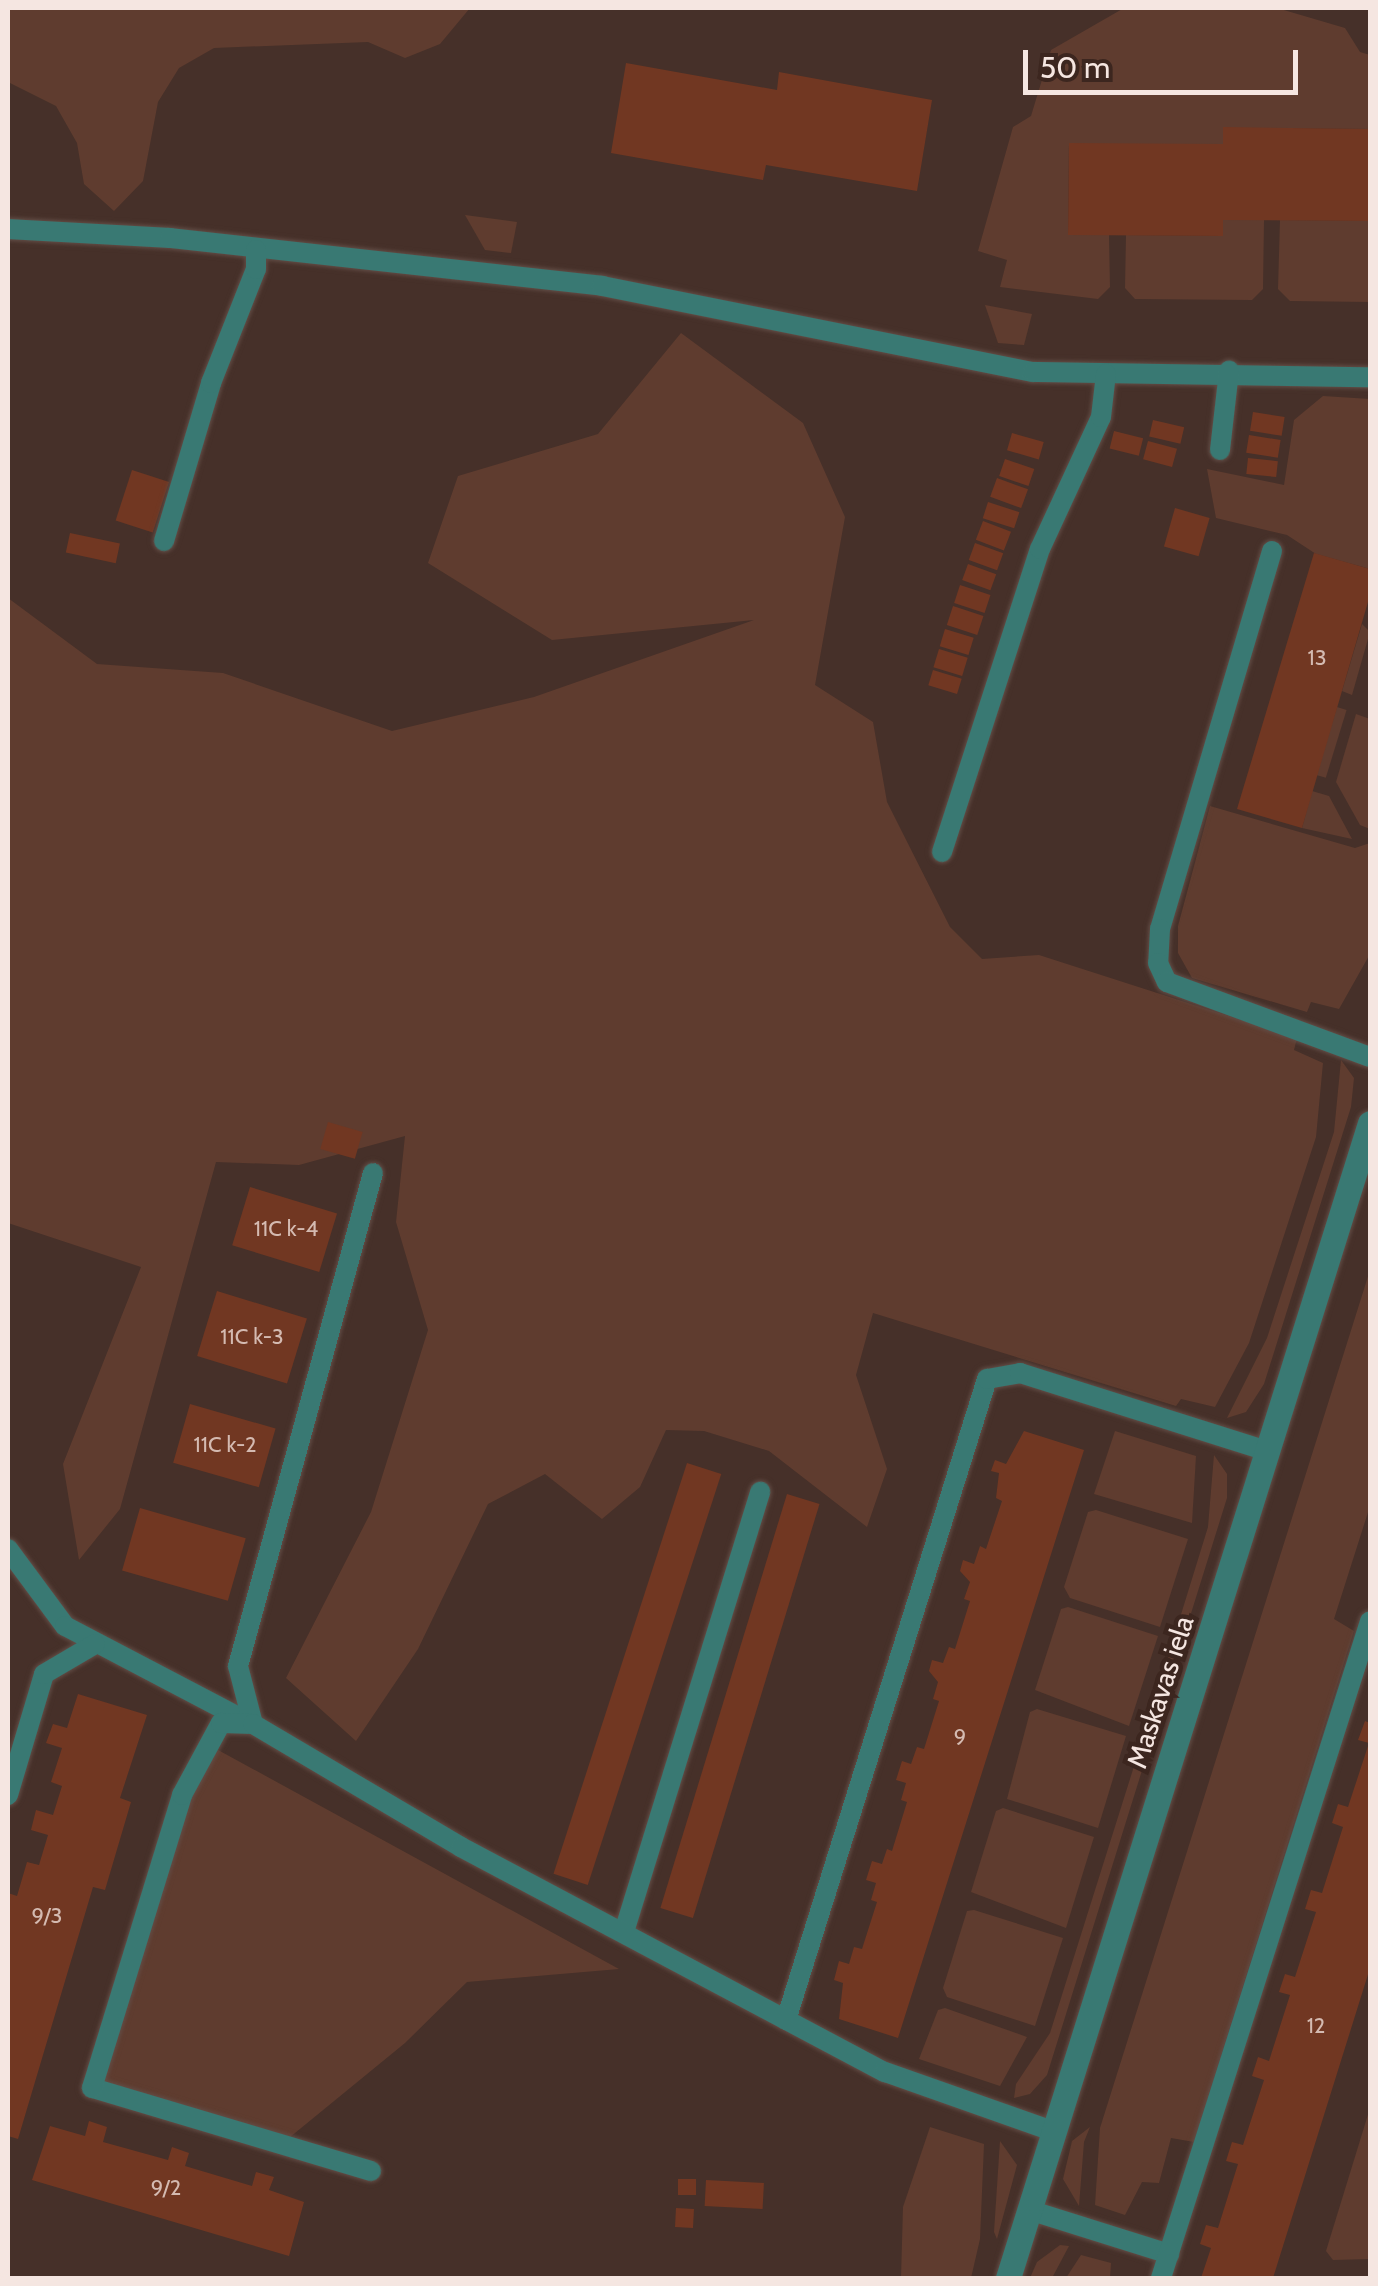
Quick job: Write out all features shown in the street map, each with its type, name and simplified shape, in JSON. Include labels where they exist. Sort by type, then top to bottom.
[{"type":"street","name":"Maskavas iela","points":[[1008,2278],[1370,1123]]},
{"type":"lane","points":[[8,230],[170,238],[602,286],[1033,372],[1229,371],[1370,377]]},
{"type":"lane","points":[[164,541],[212,383],[256,269],[256,250]]},
{"type":"lane","points":[[1220,450],[1229,371]]},
{"type":"lane","points":[[942,852],[1040,550],[1100,417],[1106,374]]},
{"type":"lane","points":[[1272,552],[1160,929],[1158,963],[1167,982],[1370,1056]]},
{"type":"lane","points":[[253,1724],[238,1666],[372,1173]]},
{"type":"lane","points":[[786,2020],[987,1380],[1020,1373],[1268,1451]]},
{"type":"lane","points":[[624,1932],[760,1492]]},
{"type":"lane","points":[[8,1549],[65,1626],[96,1644],[253,1724],[461,1847],[886,2072],[1053,2132]]},
{"type":"lane","points":[[1161,2278],[1370,1621]]},
{"type":"lane","points":[[8,1794],[44,1674],[96,1644]]},
{"type":"lane","points":[[253,1724],[221,1723],[182,1796],[92,2088],[371,2171]]},
{"type":"lane","points":[[1029,2210],[1169,2254]]},
{"type":"shaded area","points":[[8,8],[470,8],[440,44],[405,58],[368,42],[214,48],[179,68],[158,102],[143,181],[114,211],[84,184],[77,143],[56,106],[8,82]]},
{"type":"shaded area","points":[[1124,8],[1277,8],[1345,28],[1360,52],[1370,55],[1370,129],[1224,128],[1223,144],[1069,144],[1068,234],[1109,235],[1110,287],[1098,299],[1000,287],[1007,260],[978,251],[1013,127],[1031,116],[1051,50]]},
{"type":"shaded area","points":[[465,215],[517,222],[511,253],[485,250]]},
{"type":"shaded area","points":[[1223,220],[1264,220],[1263,289],[1252,300],[1135,299],[1125,288],[1126,235],[1222,236]]},
{"type":"shaded area","points":[[1280,220],[1370,221],[1370,302],[1290,301],[1278,289]]},
{"type":"shaded area","points":[[985,305],[1032,314],[1024,345],[998,343]]},
{"type":"shaded area","points":[[681,333],[803,423],[845,517],[815,685],[873,722],[887,802],[950,927],[982,959],[1039,955],[1297,1038],[1294,1050],[1323,1063],[1316,1137],[1249,1343],[1215,1407],[1181,1399],[1176,1406],[873,1313],[856,1375],[887,1469],[867,1527],[769,1451],[704,1431],[666,1430],[640,1487],[602,1519],[545,1474],[488,1504],[418,1649],[356,1741],[286,1678],[371,1512],[428,1330],[396,1222],[405,1136],[299,1165],[216,1162],[120,1509],[79,1560],[63,1464],[141,1267],[8,1223],[8,598],[97,664],[223,673],[392,731],[534,697],[754,620],[552,640],[428,563],[458,476],[598,434]]},
{"type":"shaded area","points":[[1323,396],[1370,399],[1370,569],[1316,554],[1287,535],[1216,518],[1207,469],[1284,485],[1294,420]]},
{"type":"shaded area","points":[[1362,624],[1370,632],[1352,695],[1342,691]]},
{"type":"shaded area","points":[[1337,707],[1347,710],[1326,778],[1316,775]]},
{"type":"shaded area","points":[[1356,714],[1370,719],[1370,829],[1360,825],[1336,782]]},
{"type":"shaded area","points":[[1312,791],[1329,796],[1352,839],[1302,828]]},
{"type":"shaded area","points":[[1210,806],[1355,848],[1370,843],[1370,954],[1339,1009],[1311,1002],[1307,1012],[1192,978],[1178,953],[1178,926]]},
{"type":"shaded area","points":[[1341,1060],[1354,1078],[1351,1107],[1264,1384],[1246,1412],[1227,1418],[1267,1338],[1334,1132]]},
{"type":"shaded area","points":[[1370,1270],[1370,1506],[1334,1619],[1354,1631],[1194,2142],[1171,2138],[1159,2183],[1142,2182],[1125,2215],[1095,2205],[1100,2128]]},
{"type":"shaded area","points":[[1115,1431],[1196,1456],[1192,1523],[1094,1494]]},
{"type":"shaded area","points":[[1214,1455],[1227,1474],[1227,1498],[1047,2075],[1030,2094],[1014,2098],[1016,2084],[1050,2033],[1141,1744],[1208,1527]]},
{"type":"shaded area","points":[[1096,1510],[1188,1539],[1160,1627],[1070,1598],[1064,1587],[1088,1512]]},
{"type":"shaded area","points":[[1068,1607],[1158,1636],[1129,1726],[1035,1690],[1061,1609]]},
{"type":"shaded area","points":[[1037,1709],[1126,1736],[1098,1828],[1007,1799],[1030,1712]]},
{"type":"shaded area","points":[[209,1745],[619,1969],[467,1982],[405,2043],[284,2142],[92,2088]]},
{"type":"shaded area","points":[[1003,1808],[1094,1837],[1066,1928],[971,1892],[996,1811]]},
{"type":"shaded area","points":[[967,1911],[1063,1938],[1035,2026],[947,1997],[943,1988]]},
{"type":"shaded area","points":[[945,2008],[1027,2037],[1000,2086],[919,2059],[938,2010]]},
{"type":"shaded area","points":[[1370,2108],[1370,2259],[1333,2260],[1326,2251]]},
{"type":"shaded area","points":[[930,2127],[984,2144],[980,2239],[971,2278],[901,2278],[903,2207]]},
{"type":"shaded area","points":[[1090,2127],[1084,2142],[1079,2206],[1063,2179],[1072,2141]]},
{"type":"shaded area","points":[[1000,2141],[1017,2165],[997,2239],[994,2232]]},
{"type":"shaded area","points":[[1060,2245],[1069,2246],[1052,2278],[1030,2278],[1037,2262]]},
{"type":"shaded area","points":[[1081,2255],[1111,2263],[1110,2278],[1066,2278]]},
{"type":"building","points":[[626,63],[777,90],[779,72],[932,100],[917,191],[766,165],[763,180],[611,153]]},
{"type":"building","points":[[1223,127],[1370,129],[1370,221],[1223,220],[1223,236],[1068,235],[1069,143],[1223,144]]},
{"type":"building","points":[[1253,412],[1285,417],[1282,436],[1250,431]]},
{"type":"building","points":[[1153,420],[1184,427],[1180,444],[1149,437]]},
{"type":"building","points":[[1114,431],[1143,438],[1139,456],[1110,448]]},
{"type":"building","points":[[1012,433],[1044,442],[1039,459],[1007,450]]},
{"type":"building","points":[[1249,435],[1281,440],[1278,458],[1246,453]]},
{"type":"building","points":[[1148,441],[1177,449],[1172,467],[1143,459]]},
{"type":"building","points":[[1248,458],[1278,461],[1276,477],[1246,474]]},
{"type":"building","points":[[1005,459],[1034,469],[1028,486],[999,476]]},
{"type":"building","points":[[132,470],[169,482],[153,532],[116,520]]},
{"type":"building","points":[[997,478],[1028,489],[1021,508],[990,497]]},
{"type":"building","points":[[988,502],[1019,512],[1014,528],[983,518]]},
{"type":"building","points":[[1175,508],[1210,518],[1199,556],[1164,546]]},
{"type":"building","points":[[983,521],[1011,532],[1004,550],[976,540]]},
{"type":"building","points":[[70,533],[120,544],[116,563],[66,553]]},
{"type":"building","points":[[975,543],[1003,553],[997,570],[969,560]]},
{"type":"building","points":[[1314,553],[1370,569],[1370,595],[1302,828],[1237,809]]},
{"type":"building","points":[[968,564],[996,574],[990,590],[962,580]]},
{"type":"building","points":[[960,585],[990,595],[985,613],[954,603]]},
{"type":"building","points":[[953,606],[983,616],[977,635],[947,625]]},
{"type":"building","points":[[945,629],[974,638],[968,655],[940,646]]},
{"type":"building","points":[[939,649],[968,658],[962,676],[933,667]]},
{"type":"building","points":[[933,670],[962,679],[957,694],[928,685]]},
{"type":"building","points":[[328,1122],[363,1132],[355,1159],[320,1149]]},
{"type":"building","points":[[250,1187],[337,1214],[319,1272],[232,1245]]},
{"type":"building","points":[[217,1291],[307,1318],[287,1384],[197,1356]]},
{"type":"building","points":[[190,1404],[276,1429],[259,1487],[173,1463]]},
{"type":"building","points":[[1024,1431],[1084,1450],[898,2038],[839,2019],[843,1983],[834,1980],[839,1961],[849,1964],[854,1947],[862,1949],[877,1902],[871,1900],[876,1883],[866,1880],[872,1861],[882,1864],[887,1849],[892,1851],[907,1802],[901,1800],[906,1783],[896,1780],[902,1761],[911,1764],[917,1747],[924,1749],[939,1701],[933,1699],[938,1682],[929,1671],[932,1660],[943,1663],[949,1647],[955,1649],[970,1601],[964,1599],[970,1582],[960,1571],[963,1560],[974,1564],[980,1546],[986,1549],[1002,1501],[996,1498],[999,1473],[991,1471],[995,1460],[1006,1464]]},
{"type":"building","points":[[687,1463],[721,1474],[588,1885],[554,1874]]},
{"type":"building","points":[[787,1494],[820,1504],[693,1918],[660,1908]]},
{"type":"building","points":[[140,1508],[246,1538],[228,1601],[122,1570]]},
{"type":"building","points":[[78,1694],[147,1715],[120,1798],[131,1802],[105,1890],[93,1887],[18,2139],[8,2136],[8,1893],[17,1896],[27,1862],[39,1865],[48,1835],[31,1830],[36,1810],[53,1815],[62,1786],[51,1782],[62,1748],[46,1743],[53,1724],[67,1728]]},
{"type":"building","points":[[1365,1721],[1370,1723],[1370,1968],[1273,2278],[1201,2278],[1211,2248],[1200,2244],[1206,2225],[1218,2228],[1238,2164],[1226,2161],[1232,2142],[1243,2145],[1264,2080],[1252,2076],[1258,2057],[1269,2061],[1290,1995],[1279,1992],[1285,1974],[1295,1977],[1316,1912],[1305,1909],[1311,1890],[1322,1893],[1343,1827],[1332,1823],[1338,1804],[1348,1807],[1369,1743],[1358,1740]]},
{"type":"building","points":[[89,2121],[107,2127],[103,2142],[168,2160],[172,2147],[189,2153],[185,2166],[252,2186],[256,2172],[274,2177],[269,2190],[304,2202],[289,2256],[32,2180],[50,2126],[85,2136]]},
{"type":"building","points":[[678,2179],[696,2179],[696,2195],[678,2195]]},
{"type":"building","points":[[706,2180],[764,2183],[763,2209],[705,2206]]},
{"type":"building","points":[[676,2208],[694,2209],[693,2228],[675,2227]]}]
